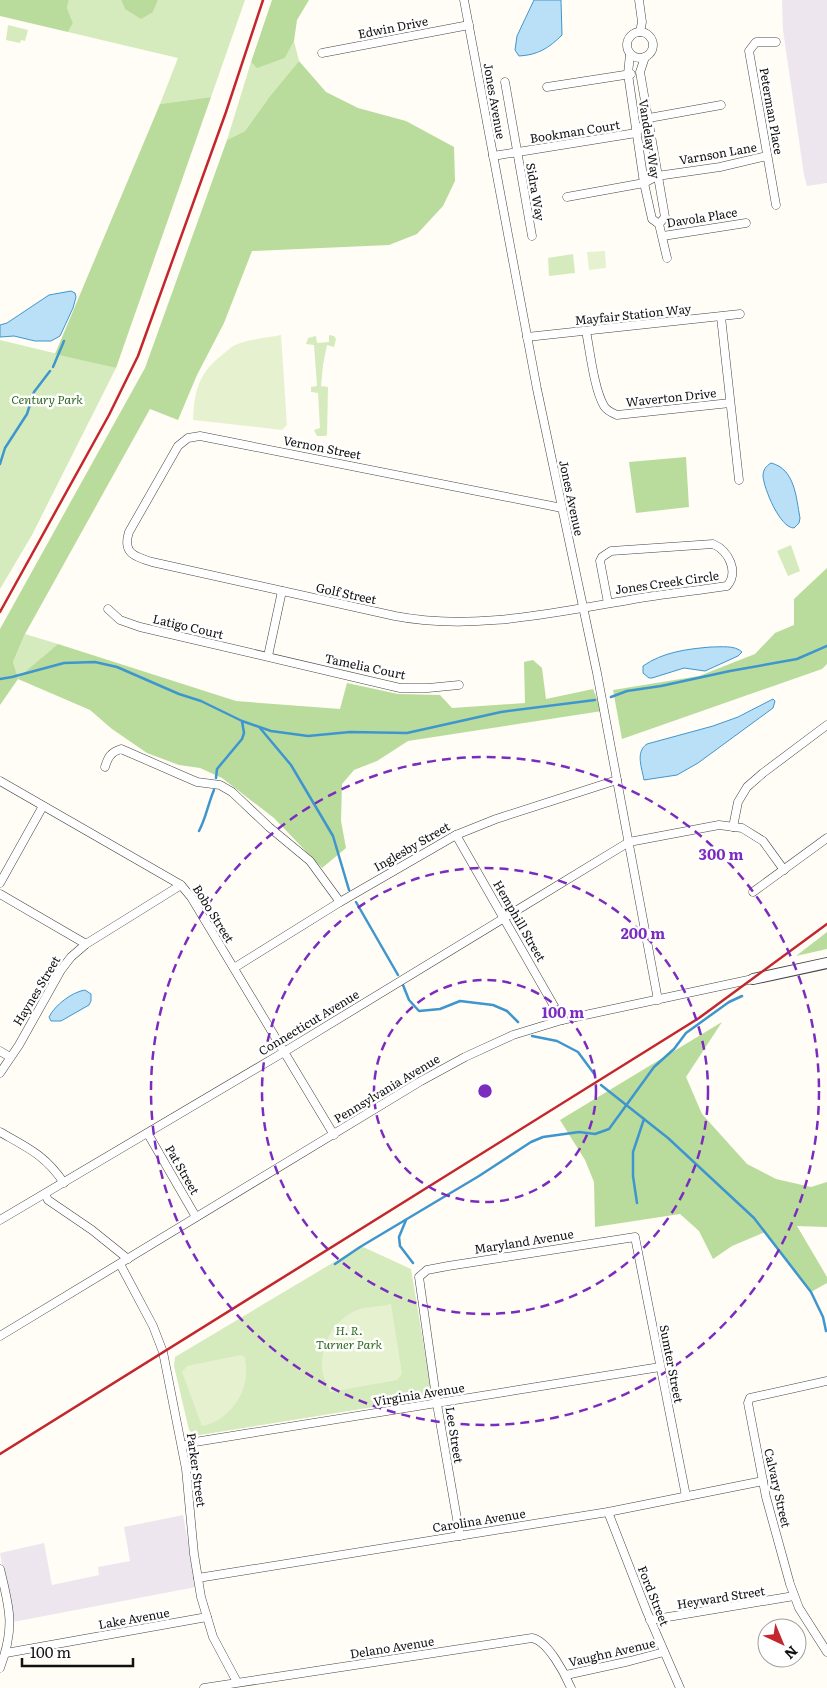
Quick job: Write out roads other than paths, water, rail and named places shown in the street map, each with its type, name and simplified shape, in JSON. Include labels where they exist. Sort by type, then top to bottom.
[{"type":"street","name":"Jones Avenue","points":[[464,0],[527,337],[617,780],[658,1000]]},
{"type":"street","points":[[639,0],[642,22],[640,32]]},
{"type":"street","name":"Edwin Drive","points":[[322,53],[469,25]]},
{"type":"street","points":[[640,32],[648,35],[652,43],[651,51],[644,57],[637,58],[630,54],[627,42],[632,35],[640,32]]},
{"type":"street","name":"Peterman Place","points":[[776,42],[756,42],[749,51],[776,206]]},
{"type":"street","name":"Vandelay Way","points":[[630,54],[628,74],[644,183],[652,219],[660,224]]},
{"type":"street","name":"Vandelay Way","points":[[644,57],[640,72],[665,217],[660,224],[667,258]]},
{"type":"street","points":[[547,88],[640,72]]},
{"type":"street","name":"Sidra Way","points":[[505,82],[532,236]]},
{"type":"street","points":[[636,133],[649,118],[721,105]]},
{"type":"street","name":"Bookman Court","points":[[492,156],[636,133]]},
{"type":"street","name":"Varnson Lane","points":[[567,197],[644,183],[657,176],[720,167],[767,156]]},
{"type":"street","name":"Davola Place","points":[[662,236],[746,223]]},
{"type":"street","name":"Mayfair Station Way","points":[[527,337],[740,314]]},
{"type":"street","points":[[720,317],[739,480]]},
{"type":"street","name":"Waverton Drive","points":[[586,331],[599,394],[604,407],[611,413],[617,415],[730,403]]},
{"type":"street","name":"Vernon Street","points":[[129,532],[178,446],[188,438],[200,436],[562,508]]},
{"type":"street","name":"Golf Street","points":[[129,532],[127,538],[128,546],[131,552],[139,558],[189,572],[395,616],[431,622],[488,620],[568,612],[583,608]]},
{"type":"street","name":"Jones Creek Circle","points":[[583,608],[726,586],[732,578],[732,568],[722,548],[713,544],[611,551],[602,556],[600,561],[608,603]]},
{"type":"street","points":[[268,656],[282,592]]},
{"type":"street","name":"Latigo Court","points":[[108,609],[120,620],[140,627],[268,656]]},
{"type":"street","name":"Tamelia Court","points":[[268,656],[400,688],[459,685]]},
{"type":"street","points":[[733,827],[738,802],[747,787],[827,725]]},
{"type":"street","points":[[105,767],[108,757],[114,751],[121,749],[197,782],[220,785],[232,792],[269,827],[310,861],[340,902]]},
{"type":"street","name":"Inglesby Street","points":[[234,968],[340,902],[456,835],[496,819],[617,780]]},
{"type":"street","name":"Bobo Street","points":[[0,781],[181,885],[191,897],[334,1134]]},
{"type":"street","points":[[0,883],[43,806]]},
{"type":"street","points":[[629,842],[719,825],[742,828],[762,841],[784,870]]},
{"type":"street","name":"Hemphill Street","points":[[456,835],[562,1020]]},
{"type":"street","points":[[753,892],[827,838]]},
{"type":"street","name":"Connecticut Avenue","points":[[0,1220],[148,1134],[629,842]]},
{"type":"street","name":"Haynes Street","points":[[0,1073],[61,970],[71,957],[86,944],[181,885]]},
{"type":"street","points":[[0,894],[86,944]]},
{"type":"street","name":"Pennsylvania Avenue","points":[[0,1336],[421,1081],[465,1057],[513,1035],[562,1020],[827,964]]},
{"type":"street","points":[[0,1051],[10,1057]]},
{"type":"street","points":[[0,1132],[43,1157],[51,1164],[64,1183]]},
{"type":"street","name":"Pat Street","points":[[148,1134],[196,1217]]},
{"type":"street","points":[[45,1194],[48,1200],[92,1230],[128,1259]]},
{"type":"street","name":"Maryland Avenue","points":[[419,1277],[427,1270],[635,1237]]},
{"type":"street","name":"Sumter Street","points":[[635,1237],[686,1496]]},
{"type":"street","name":"Parker Street","points":[[120,1264],[161,1345],[182,1446],[198,1578],[207,1618],[213,1637],[242,1684]]},
{"type":"street","name":"Lee Street","points":[[419,1277],[437,1404],[460,1536]]},
{"type":"street","name":"Virginia Avenue","points":[[182,1446],[195,1442],[660,1367]]},
{"type":"street","name":"Calvary Street","points":[[827,1381],[750,1398],[748,1402],[763,1481],[794,1596],[801,1612],[827,1652]]},
{"type":"street","name":"Carolina Avenue","points":[[198,1578],[608,1512],[763,1481]]},
{"type":"street","name":"Ford Street","points":[[608,1512],[650,1620],[680,1688]]},
{"type":"street","points":[[0,1569],[10,1619],[10,1635],[0,1668]]},
{"type":"street","name":"Heyward Street","points":[[650,1620],[794,1596]]},
{"type":"street","name":"Lake Avenue","points":[[6,1653],[207,1618]]},
{"type":"street","name":"Delano Avenue","points":[[204,1688],[242,1684],[532,1638],[542,1643],[566,1675],[571,1688]]},
{"type":"street","name":"Vaughn Avenue","points":[[566,1675],[664,1652]]},
{"type":"water","points":[[534,0],[561,0],[562,35],[543,50],[519,56],[515,50],[517,36]]},
{"type":"water","points":[[71,291],[75,293],[76,297],[60,336],[51,341],[35,341],[14,336],[0,337],[0,325],[7,323],[49,295]]},
{"type":"water","points":[[771,463],[785,471],[793,485],[800,518],[799,523],[794,528],[783,522],[766,490],[763,474],[765,468]]},
{"type":"water","points":[[732,647],[742,652],[738,656],[705,671],[684,668],[652,678],[643,673],[643,666],[659,657],[684,650]]},
{"type":"water","points":[[773,699],[775,701],[773,708],[698,763],[677,775],[644,780],[640,756],[643,747],[647,744],[713,726],[738,717]]},
{"type":"water","points":[[85,990],[91,994],[89,1005],[61,1021],[51,1021],[49,1017],[60,1004],[69,996]]},
{"type":"waterway","points":[[53,367],[64,341]]},
{"type":"waterway","points":[[0,464],[5,448],[27,414],[34,392],[50,371]]},
{"type":"waterway","points":[[611,697],[627,691],[797,659],[827,646]]},
{"type":"waterway","points":[[0,679],[64,663],[95,662],[117,667],[179,694],[201,701],[242,721],[271,731],[308,736],[350,732],[407,733],[501,712],[595,700]]},
{"type":"waterway","points":[[216,778],[217,769],[242,739],[244,733],[242,721]]},
{"type":"waterway","points":[[260,728],[291,765],[333,836],[349,890]]},
{"type":"waterway","points":[[199,831],[214,790]]},
{"type":"waterway","points":[[356,902],[398,975]]},
{"type":"waterway","points":[[403,985],[409,1000],[419,1011],[440,1009],[460,1001],[493,1005],[507,1011],[518,1022]]},
{"type":"waterway","points":[[335,1264],[531,1142],[543,1137],[579,1132],[595,1134],[609,1129],[654,1067],[674,1049],[686,1033],[729,1002],[742,996]]},
{"type":"waterway","points":[[532,1036],[557,1041],[578,1052],[595,1075]]},
{"type":"waterway","points":[[601,1085],[668,1138],[754,1218],[811,1292],[823,1317],[826,1331]]},
{"type":"waterway","points":[[637,1203],[633,1176],[633,1152],[644,1119]]},
{"type":"waterway","points":[[406,1220],[399,1237],[400,1246],[413,1263]]},
{"type":"railway","points":[[0,612],[109,415],[138,356],[226,112],[263,0]]},
{"type":"railway","points":[[0,1454],[699,1018],[827,924]]},
{"type":"park label","name":"Century Park","points":[[47,400]]},
{"type":"park label","name":"H. R. Turner Park","points":[[349,1338]]}]
